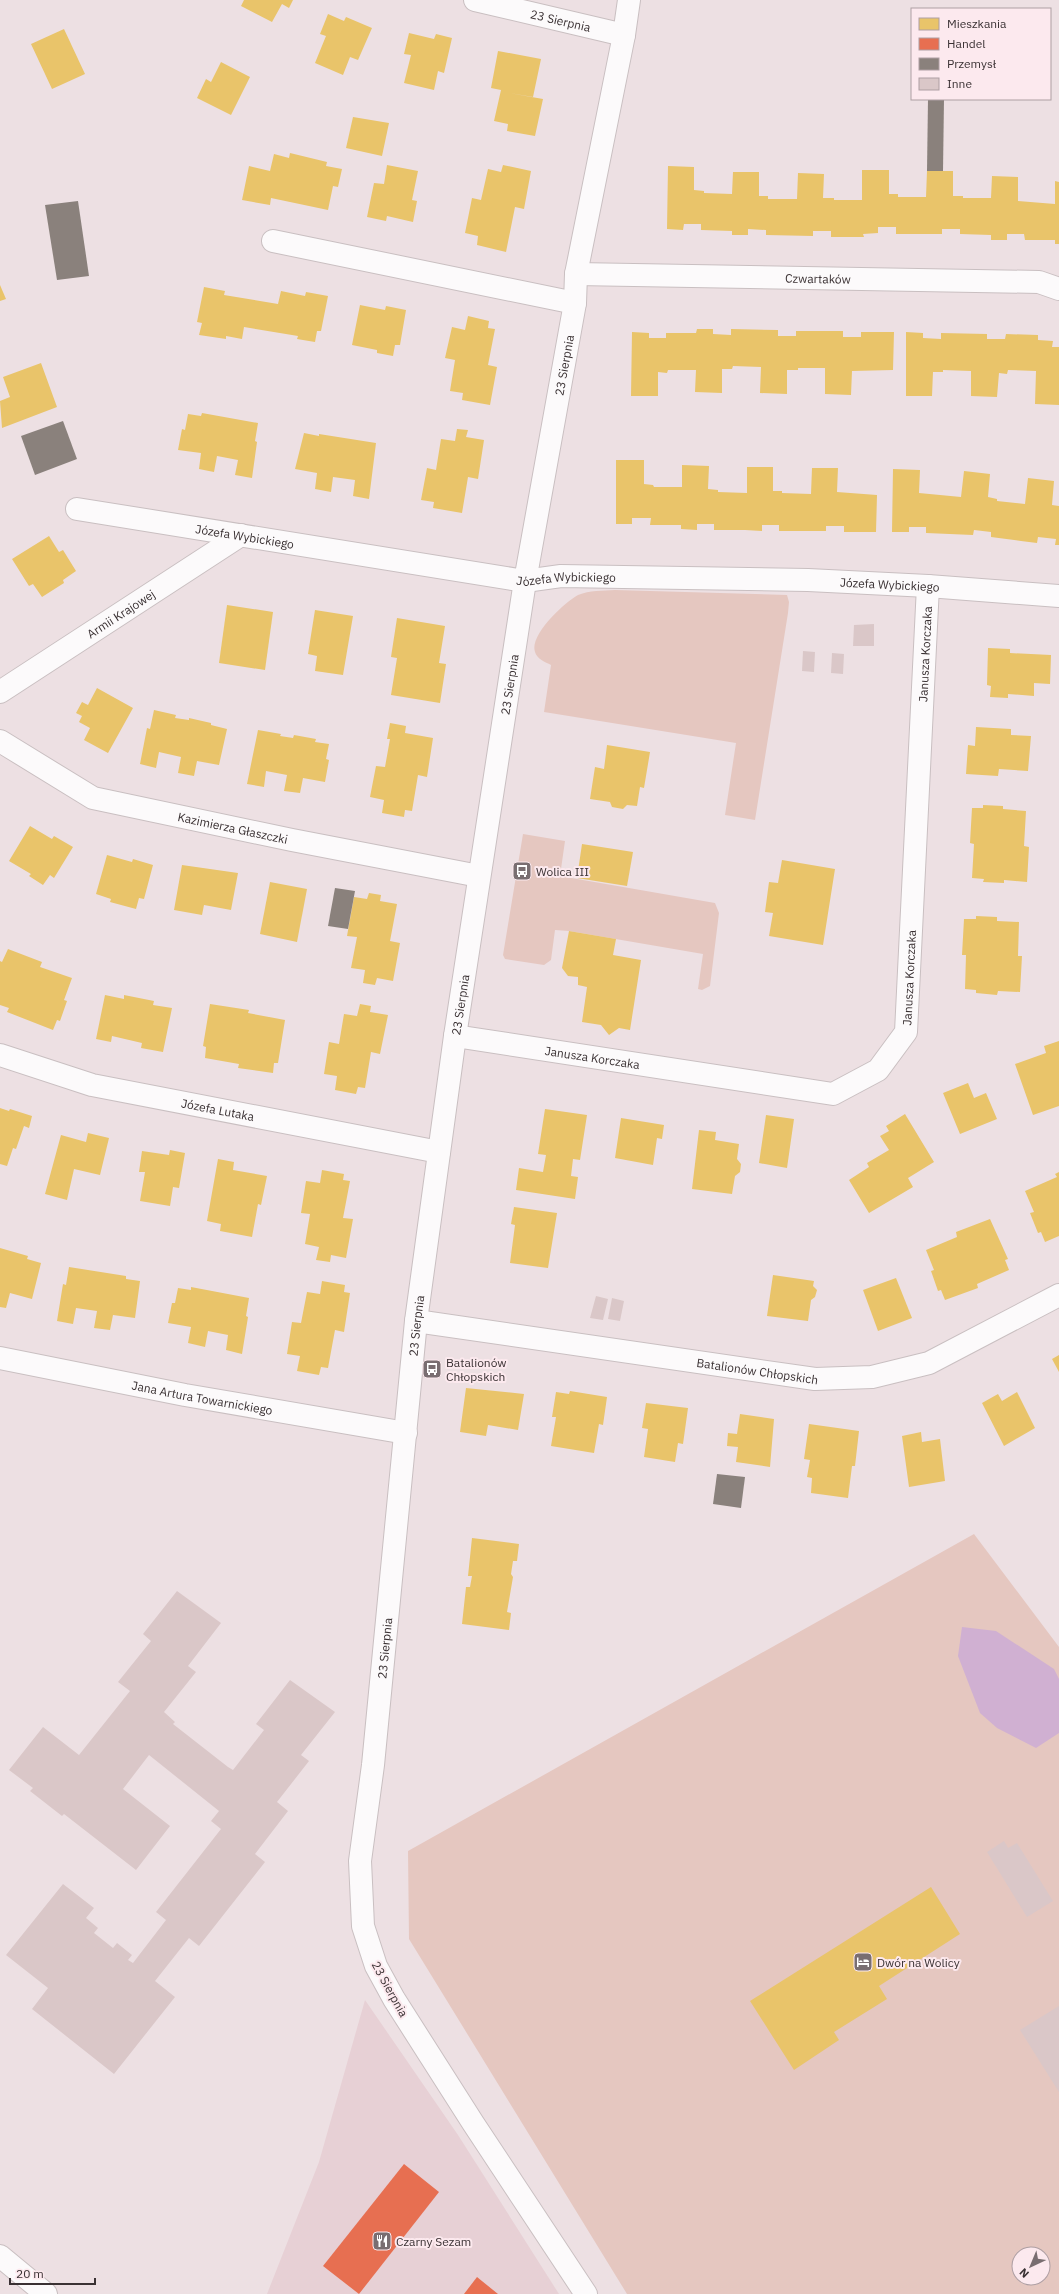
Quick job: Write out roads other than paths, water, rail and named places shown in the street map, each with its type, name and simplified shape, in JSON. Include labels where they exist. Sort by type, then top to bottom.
[{"type":"street","name":"23 Sierpnia","points":[[475,0],[624,35]]},
{"type":"street","name":"23 Sierpnia","points":[[586,2294],[394,1999],[376,1966],[364,1926],[360,1861],[373,1765],[416,1321],[455,1036],[525,580],[575,303],[576,274],[624,35],[629,0]]},
{"type":"street","points":[[273,241],[575,303]]},
{"type":"street","name":"Czwartaków","points":[[576,274],[1039,282],[1059,289]]},
{"type":"street","name":"Józefa Wybickiego","points":[[77,508],[525,580],[561,576],[808,580],[928,586],[1059,596]]},
{"type":"street","name":"Armii Krajowej","points":[[0,692],[241,535]]},
{"type":"street","name":"Janusza Korczaka","points":[[455,1036],[832,1094],[878,1070],[906,1032],[928,586]]},
{"type":"street","name":"Kazimierza Głaszczki","points":[[0,741],[93,798],[292,840],[479,876]]},
{"type":"street","name":"Józefa Lutaka","points":[[0,1055],[92,1085],[439,1152]]},
{"type":"street","name":"Batalionów Chłopskich","points":[[416,1321],[815,1379],[872,1377],[929,1363],[1059,1295]]},
{"type":"street","name":"Jana Artura Towarnickiego","points":[[0,1358],[185,1395],[406,1434]]},
{"type":"street","points":[[0,2256],[38,2287],[50,2294]]},
{"type":"place","name":"Wolica III","points":[[522,871]]},
{"type":"place","name":"Batalionów Chłopskich","points":[[432,1369]]},
{"type":"place","name":"Dwór na Wolicy","points":[[863,1962]]},
{"type":"place","name":"Czarny Sezam","points":[[382,2241]]}]
